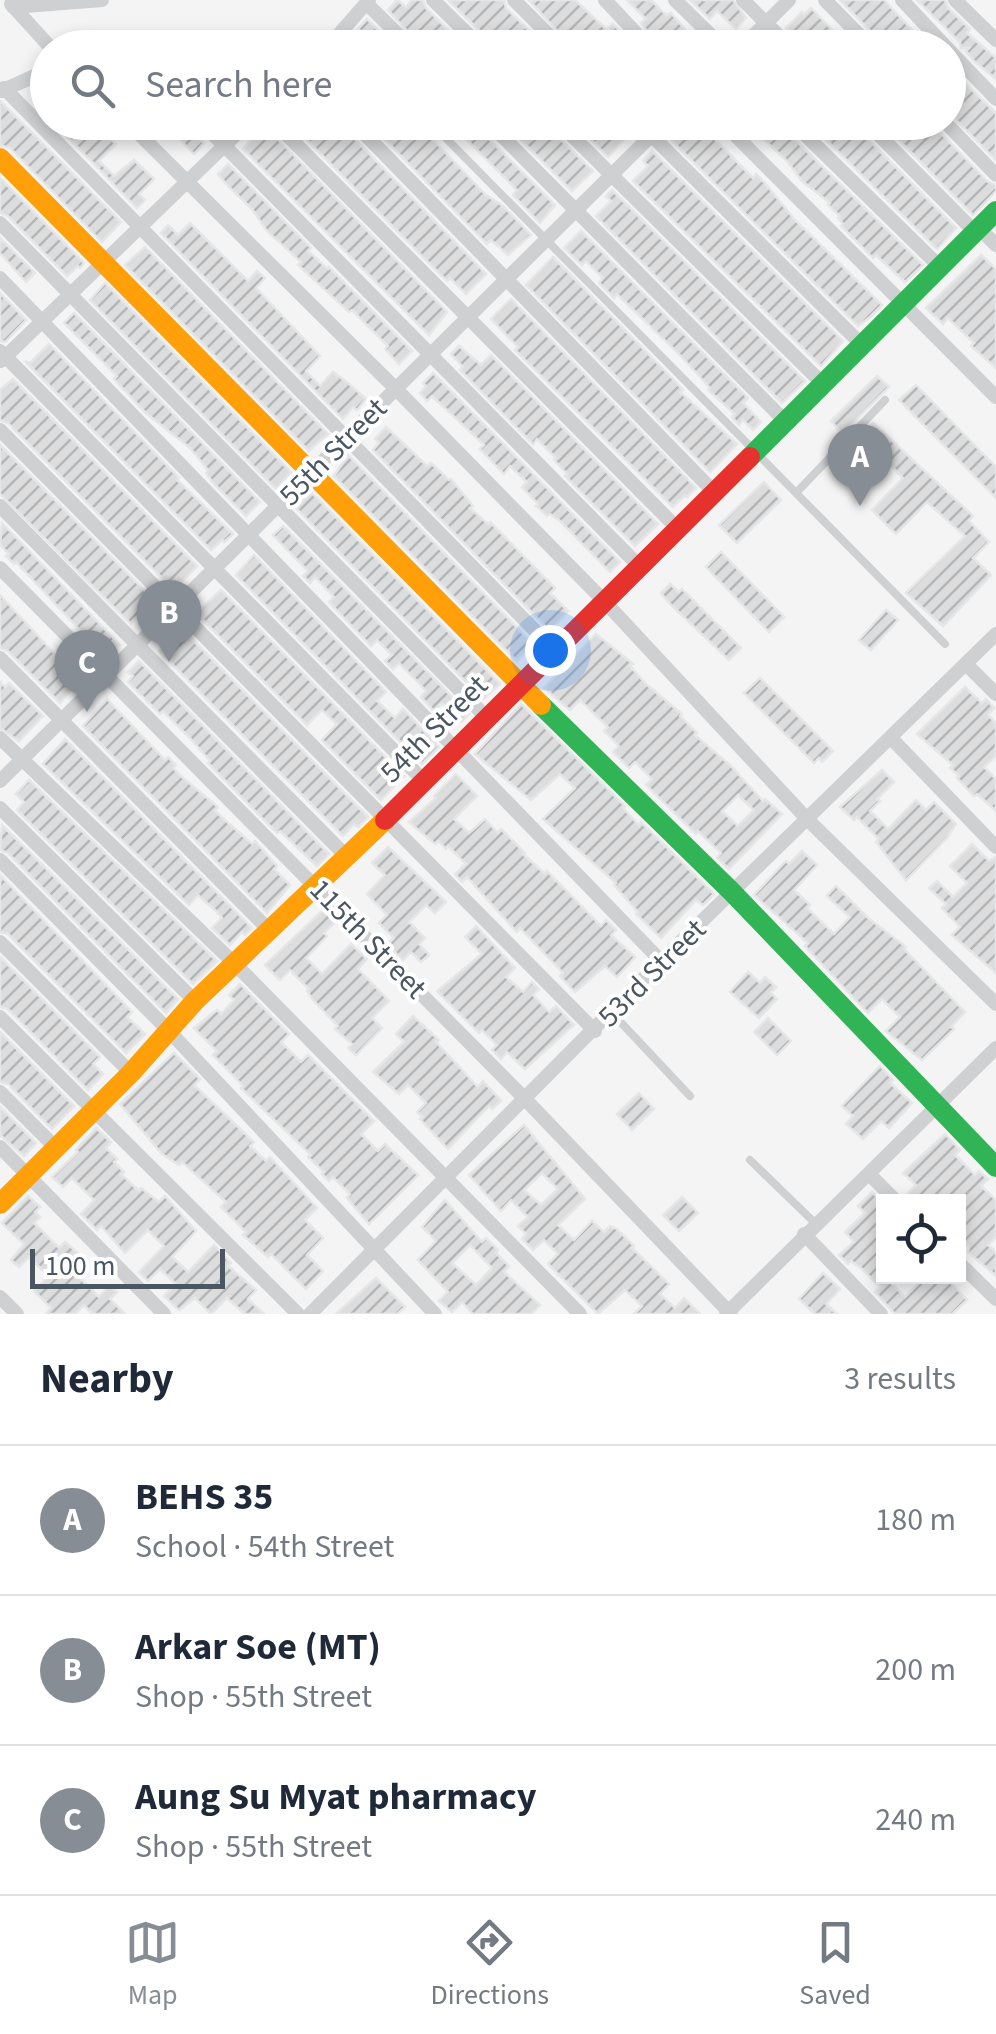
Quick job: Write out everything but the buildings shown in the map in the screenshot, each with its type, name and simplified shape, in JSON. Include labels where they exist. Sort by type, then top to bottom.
[{"type":"street","points":[[13,7],[101,0]]},
{"type":"street","points":[[434,0],[464,30]]},
{"type":"street","points":[[514,0],[544,30]]},
{"type":"street","points":[[605,0],[633,30]]},
{"type":"street","points":[[675,0],[706,30]]},
{"type":"street","points":[[743,0],[773,30]]},
{"type":"street","points":[[759,30],[789,0]]},
{"type":"street","points":[[825,0],[854,30]]},
{"type":"street","points":[[902,0],[931,30]]},
{"type":"street","points":[[956,0],[996,40]]},
{"type":"street","points":[[344,30],[368,2],[395,30]]},
{"type":"street","points":[[13,7],[35,30]]},
{"type":"street","points":[[966,67],[996,99]]},
{"type":"street","points":[[30,78],[2,90],[30,118]]},
{"type":"street","points":[[53,140],[555,651]]},
{"type":"street","points":[[145,140],[604,602],[808,820],[996,1004]]},
{"type":"street","points":[[218,140],[640,566]]},
{"type":"street","points":[[230,140],[2,356],[424,782]]},
{"type":"street","points":[[292,140],[678,528]]},
{"type":"street","points":[[370,140],[714,492]]},
{"type":"street","points":[[507,140],[786,422]]},
{"type":"street","points":[[576,140],[823,384]]},
{"type":"street","name":"55th Street","points":[[0,782],[647,140]]},
{"type":"street","points":[[655,140],[862,345]]},
{"type":"street","points":[[740,140],[996,397]]},
{"type":"street","points":[[810,140],[940,267]]},
{"type":"street","points":[[884,140],[975,232],[979,228],[996,245]]},
{"type":"street","points":[[961,140],[996,176]]},
{"type":"street","points":[[0,158],[521,685],[732,892],[996,1167]]},
{"type":"street","name":"54th Street","points":[[0,1204],[131,1073],[195,1001],[386,820],[996,211]]},
{"type":"street","points":[[0,223],[488,718]]},
{"type":"street","points":[[0,278],[661,961]]},
{"type":"street","points":[[0,430],[595,1031]]},
{"type":"street","points":[[0,506],[347,857]]},
{"type":"street","name":"115th Street","points":[[0,568],[316,886],[728,1313]]},
{"type":"street","name":"53rd Street","points":[[310,1314],[661,961],[996,634]]},
{"type":"street","points":[[0,658],[269,930]]},
{"type":"street","points":[[966,664],[996,694]]},
{"type":"street","points":[[0,738],[234,963],[580,1314]]},
{"type":"street","points":[[891,738],[996,847]]},
{"type":"street","points":[[0,808],[195,1001]]},
{"type":"street","points":[[0,860],[169,1031],[435,1314]]},
{"type":"street","points":[[0,942],[131,1073]]},
{"type":"street","points":[[0,1017],[298,1314]]},
{"type":"street","points":[[728,1313],[996,1048]]},
{"type":"street","points":[[0,1092],[56,1148]]},
{"type":"street","points":[[0,1147],[164,1314]]},
{"type":"street","points":[[869,1174],[889,1194]]},
{"type":"street","points":[[810,1229],[881,1314]]},
{"type":"street","points":[[966,1270],[996,1300]]},
{"type":"street","points":[[0,1297],[17,1314]]},
{"type":"lane","points":[[448,140],[946,644]]},
{"type":"lane","points":[[796,493],[885,400]]},
{"type":"lane","points":[[612,1014],[690,1096]]},
{"type":"lane","points":[[750,1160],[810,1229]]},
{"type":"traffic: fast","points":[[750,457],[996,211]]},
{"type":"traffic: fast","points":[[541,705],[732,892],[996,1167]]},
{"type":"traffic: slow","points":[[0,158],[541,705]]},
{"type":"traffic: slow","points":[[0,1204],[131,1073],[195,1001],[385,820]]},
{"type":"traffic: jam","points":[[385,820],[750,457]]},
{"type":"place","name":"BEHS 35","points":[[860,506]]},
{"type":"place","name":"Arkar Soe (MT)","points":[[169,662]]},
{"type":"place","name":"Aung Su Myat pharmacy","points":[[87,712]]}]
